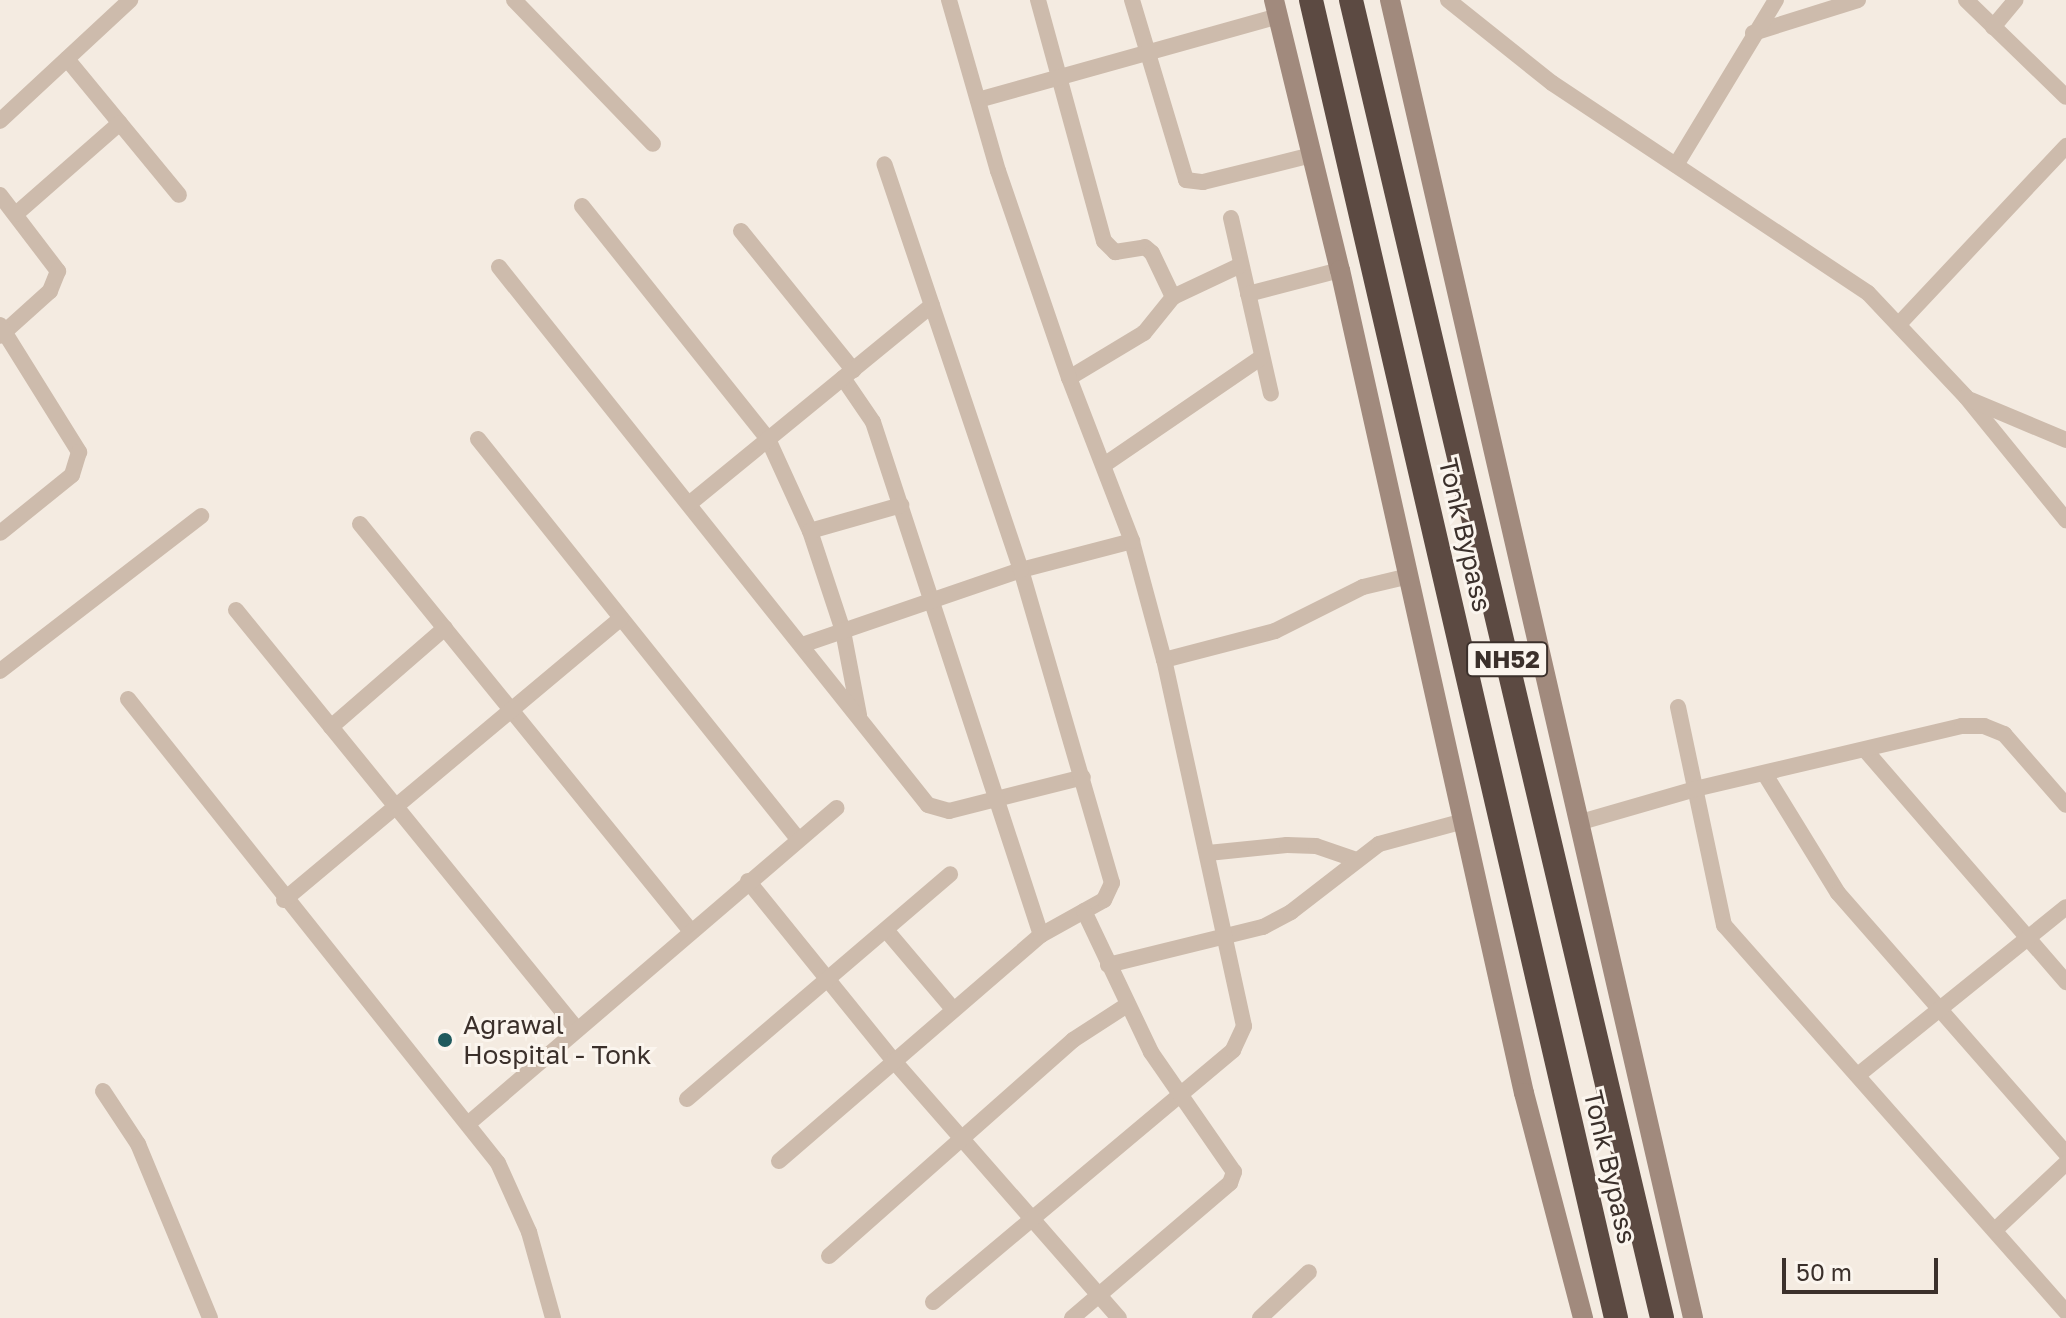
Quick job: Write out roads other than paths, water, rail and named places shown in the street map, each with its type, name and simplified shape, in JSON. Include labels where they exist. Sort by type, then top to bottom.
[{"type":"highway","name":"Tonk Bypass","points":[[1311,0],[1616,1318]]},
{"type":"highway","name":"NH52","points":[[1351,0],[1662,1318]]},
{"type":"street","points":[[0,121],[130,0]]},
{"type":"street","points":[[933,1302],[1175,1094],[1233,1050],[1244,1026],[1164,660],[1132,541],[1069,378],[978,100],[949,0]]},
{"type":"street","points":[[1038,0],[1104,241],[1115,252],[1145,247],[1173,297]]},
{"type":"street","points":[[1132,0],[1186,180],[1203,182],[1312,155]]},
{"type":"street","points":[[1390,0],[1693,1318]]},
{"type":"street","points":[[1448,0],[1552,83],[1827,263],[1900,323],[1966,397],[2066,520]]},
{"type":"street","points":[[1676,165],[1753,33],[1776,0]]},
{"type":"street","points":[[1753,33],[1858,0]]},
{"type":"street","points":[[1966,0],[2066,97]]},
{"type":"street","points":[[1993,27],[2016,0]]},
{"type":"street","points":[[516,1],[653,144]]},
{"type":"street","points":[[978,100],[1147,53],[1276,8],[1340,270],[1524,1093],[1583,1318]]},
{"type":"street","points":[[67,59],[179,195]]},
{"type":"street","points":[[16,214],[120,123]]},
{"type":"street","points":[[1900,323],[2066,146]]},
{"type":"street","points":[[779,1161],[1041,935],[1111,893],[1112,883],[1083,777],[1021,570],[884,164]]},
{"type":"street","points":[[0,195],[58,271],[50,291],[2,330],[75,437],[79,465],[0,533]]},
{"type":"street","points":[[582,206],[768,439],[810,531],[843,631],[860,717]]},
{"type":"street","points":[[1231,218],[1271,394]]},
{"type":"street","points":[[741,231],[848,374],[873,422],[932,600],[993,801],[1041,935]]},
{"type":"street","points":[[1069,378],[1144,333],[1173,297],[1241,265]]},
{"type":"street","points":[[499,267],[928,805],[949,811],[1083,777]]},
{"type":"street","points":[[1248,294],[1340,270]]},
{"type":"street","points":[[689,504],[932,305]]},
{"type":"street","points":[[1104,465],[1262,357]]},
{"type":"street","points":[[1966,397],[2066,440]]},
{"type":"street","points":[[478,439],[798,839]]},
{"type":"street","points":[[810,531],[901,505]]},
{"type":"street","points":[[0,671],[201,516]]},
{"type":"street","points":[[360,524],[690,930]]},
{"type":"street","points":[[802,645],[1021,570],[1132,541]]},
{"type":"street","points":[[1164,660],[1275,631],[1363,587],[1409,576]]},
{"type":"street","points":[[236,610],[576,1028]]},
{"type":"street","points":[[284,900],[621,618]]},
{"type":"street","points":[[331,727],[445,628]]},
{"type":"street","points":[[128,699],[284,900],[469,1123],[511,1184],[553,1318]]},
{"type":"street","points":[[1678,707],[1724,925],[2066,1312]]},
{"type":"street","points":[[1581,822],[1695,789],[1766,776],[1962,726],[1984,726],[2020,748],[2066,805]]},
{"type":"street","points":[[1866,751],[2066,982]]},
{"type":"street","points":[[1766,776],[1830,883],[1936,1010],[2066,1153]]},
{"type":"street","points":[[469,1123],[690,930],[836,808]]},
{"type":"street","points":[[1108,965],[1227,938],[1291,912],[1354,859],[1406,834],[1464,821]]},
{"type":"street","points":[[1208,853],[1301,845],[1354,859]]},
{"type":"street","points":[[687,1099],[829,981],[950,874]]},
{"type":"street","points":[[748,881],[893,1060],[1032,1215],[1119,1318]]},
{"type":"street","points":[[1858,1075],[2066,907]]},
{"type":"street","points":[[1072,1318],[1230,1183],[1234,1172],[1175,1094],[1127,1005],[1084,911]]},
{"type":"street","points":[[886,930],[953,1009]]},
{"type":"street","points":[[829,1256],[1073,1040],[1127,1005]]},
{"type":"street","points":[[103,1091],[138,1144],[210,1318]]},
{"type":"street","points":[[1995,1230],[2066,1163]]},
{"type":"street","points":[[1260,1318],[1309,1272]]},
{"type":"place","name":"Agrawal Hospital - Tonk","points":[[445,1040]]}]
